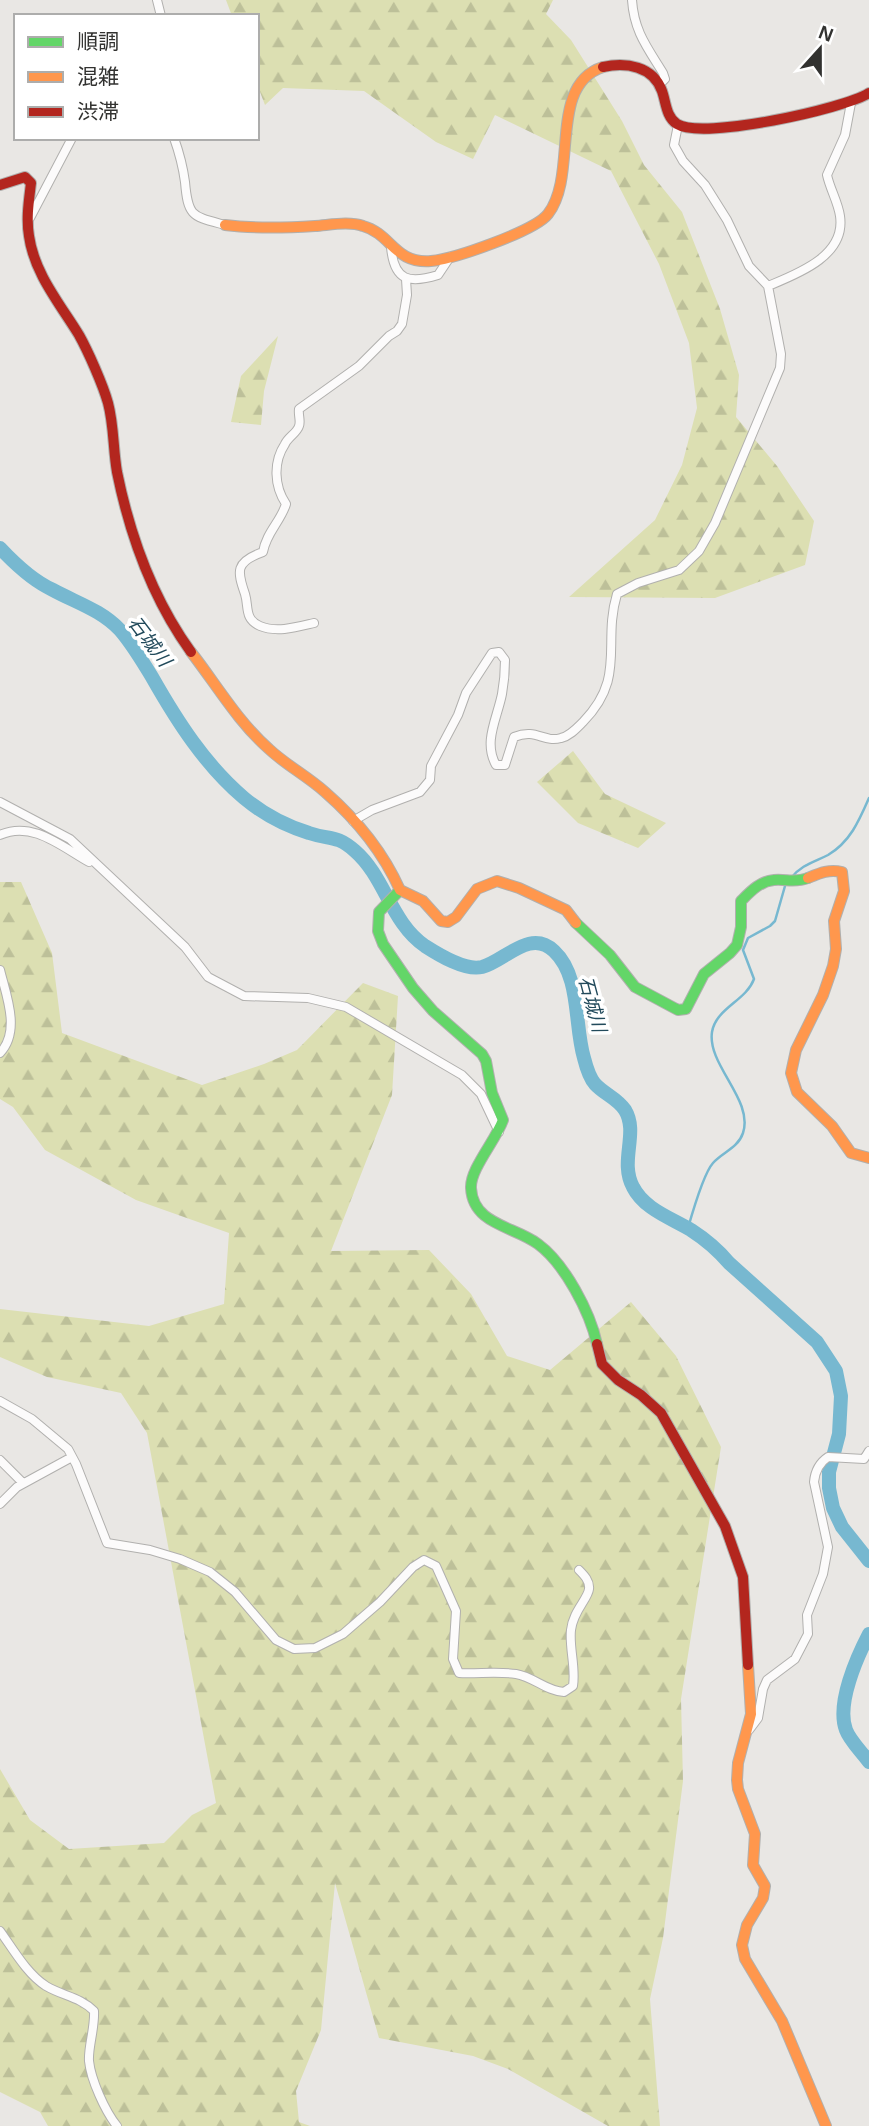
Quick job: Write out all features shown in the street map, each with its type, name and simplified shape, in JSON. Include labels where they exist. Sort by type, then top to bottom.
[{"type":"street","points":[[632,0],[634,20],[642,40],[665,79],[659,85]]},
{"type":"street","points":[[174,140],[184,179],[186,202],[191,212],[225,225],[256,229],[356,223],[377,230],[403,257],[418,262],[450,257],[527,228],[550,212],[561,180],[571,104],[579,81],[597,68],[635,65],[650,73],[659,85],[670,117],[678,125],[697,130],[739,126],[851,103],[869,93]]},
{"type":"street","points":[[768,286],[800,272],[828,253],[840,232],[841,218],[827,175],[845,135],[851,103]]},
{"type":"street","points":[[354,821],[372,810],[420,792],[426,787],[431,766],[458,715],[466,693],[492,653],[499,652],[505,660],[502,696],[491,740],[490,755],[496,765],[505,765],[514,737],[527,732],[561,738],[572,733],[598,704],[610,677],[613,616],[617,594],[638,583],[679,570],[689,563],[715,523],[780,368],[781,354],[768,286],[749,266],[727,220],[705,185],[683,161],[674,145],[678,125]]},
{"type":"street","points":[[29,221],[71,140]]},
{"type":"street","points":[[0,185],[25,177],[31,183],[29,237],[53,296],[80,337],[108,403],[117,471],[137,551],[147,576],[185,643],[268,750],[325,792],[368,835],[390,867],[399,891],[424,901],[442,921],[448,922],[456,917],[477,889],[497,881],[545,898],[566,910],[582,931],[610,955],[635,987],[678,1010],[686,1009],[691,1003],[700,979],[711,965],[735,950],[740,937],[741,901],[756,887],[774,879],[786,883],[801,881],[825,870],[835,869],[842,872],[846,883],[834,915],[836,948],[832,968],[824,993],[806,1023],[799,1041],[794,1056],[792,1082],[845,1141],[851,1153],[869,1158]]},
{"type":"street","points":[[391,247],[392,258],[398,271],[406,279],[414,281],[438,275],[450,257]]},
{"type":"street","points":[[314,623],[295,628],[273,629],[252,621],[246,612],[246,595],[238,577],[239,570],[244,563],[263,552],[275,521],[284,510],[286,504],[276,484],[277,472],[284,444],[298,428],[299,409],[359,366],[397,331],[402,324],[407,295],[406,279]]},
{"type":"street","points":[[0,802],[70,839],[185,947],[208,977],[244,996],[308,998],[346,1007],[462,1075],[481,1094],[499,1132]]},
{"type":"street","points":[[0,835],[21,829],[37,832],[104,871]]},
{"type":"street","points":[[399,891],[379,912],[377,931],[413,988],[482,1054],[492,1093],[503,1120],[474,1175],[471,1187],[475,1203],[490,1221],[537,1243],[557,1262],[586,1310],[606,1371],[641,1395],[661,1413],[725,1526],[743,1577],[751,1714],[738,1763],[738,1790],[755,1834],[753,1866],[765,1886],[763,1898],[747,1925],[742,1945],[745,1959],[782,2021],[826,2126]]},
{"type":"street","points":[[0,970],[10,1016],[10,1034],[6,1047],[0,1053]]},
{"type":"street","points":[[0,1401],[32,1419],[68,1449],[107,1543],[170,1556],[209,1573],[235,1592],[276,1640],[294,1649],[315,1648],[342,1634],[380,1602],[413,1567],[424,1560],[436,1566],[456,1611],[453,1659],[459,1673],[518,1674],[553,1691],[564,1692],[573,1686],[571,1632],[574,1614],[590,1591],[589,1581],[579,1570]]},
{"type":"street","points":[[747,1732],[758,1718],[762,1689],[767,1680],[795,1659],[808,1634],[807,1615],[823,1574],[828,1547],[814,1482],[818,1466],[828,1457],[864,1459],[869,1451]]},
{"type":"street","points":[[0,1504],[23,1483],[72,1457]]},
{"type":"street","points":[[0,1460],[23,1483]]},
{"type":"street","points":[[0,1931],[28,1968],[45,1985],[85,2002],[94,2011],[89,2060],[108,2114],[117,2126]]},
{"type":"green space","points":[[226,0],[553,0],[546,14],[571,40],[622,121],[644,165],[682,212],[720,309],[739,375],[736,417],[777,466],[814,521],[805,565],[715,598],[569,597],[655,520],[682,465],[697,408],[689,343],[659,264],[611,171],[495,115],[473,159],[436,142],[364,91],[283,88],[265,105],[259,89],[259,14],[231,14]]},
{"type":"green space","points":[[278,336],[264,391],[261,425],[231,422],[241,376]]},
{"type":"green space","points":[[573,751],[605,794],[666,823],[638,848],[578,823],[537,782]]},
{"type":"green space","points":[[0,882],[21,882],[52,953],[62,1033],[202,1085],[297,1050],[363,983],[398,996],[392,1095],[331,1251],[429,1250],[471,1294],[507,1356],[550,1370],[631,1302],[676,1356],[721,1447],[681,1699],[683,1781],[663,1938],[650,1999],[660,2126],[608,2126],[508,2069],[473,2056],[379,2038],[335,1883],[321,2030],[296,2091],[299,2122],[310,2126],[48,2126],[40,2112],[0,2092],[0,1769],[30,1820],[69,1849],[164,1843],[192,1815],[216,1803],[147,1433],[121,1393],[47,1377],[0,1357],[0,1309],[149,1326],[224,1304],[229,1233],[136,1200],[45,1150],[13,1107],[0,1099]]},
{"type":"waterway","name":"石城川","points":[[0,548],[38,582],[113,623],[133,647],[193,742],[230,785],[251,804],[275,818],[300,830],[337,840],[355,851],[374,874],[404,925],[425,946],[452,961],[475,968],[491,964],[527,944],[536,943],[545,945],[563,961],[573,987],[581,1045],[589,1075],[622,1106],[629,1119],[629,1177],[638,1195],[651,1207],[711,1245],[817,1342],[836,1371],[841,1396],[839,1434],[829,1472],[829,1488],[833,1508],[842,1527],[869,1561]]},
{"type":"waterway","points":[[791,878],[803,867],[828,855],[842,844],[857,823],[869,798]]},
{"type":"waterway","points":[[688,1228],[706,1175],[713,1163],[741,1138],[745,1121],[737,1095],[716,1057],[712,1032],[719,1017],[750,987],[754,979],[743,950],[748,938],[775,921],[785,886]]},
{"type":"waterway","name":"石城川","points":[[869,1634],[849,1681],[844,1707],[846,1730],[869,1762]]},
{"type":"traffic: fast","points":[[576,923],[610,955],[635,987],[678,1010],[686,1009],[704,974],[737,945],[741,927],[741,901],[764,882],[808,878]]},
{"type":"traffic: fast","points":[[400,890],[379,912],[378,931],[383,944],[413,988],[433,1011],[482,1054],[486,1061],[492,1093],[503,1120],[475,1172],[471,1188],[473,1200],[487,1217],[538,1244],[558,1264],[582,1304],[597,1344]]},
{"type":"traffic: slow","points":[[225,225],[270,228],[358,225],[373,230],[401,253],[419,261],[457,255],[511,236],[548,214],[557,197],[562,177],[569,111],[575,92],[586,77],[603,67]]},
{"type":"traffic: slow","points":[[191,652],[237,715],[258,738],[336,802],[377,849],[400,890],[423,901],[441,921],[448,922],[456,917],[477,889],[497,881],[566,910],[576,923]]},
{"type":"traffic: slow","points":[[808,878],[829,871],[842,872],[844,891],[834,921],[836,949],[833,966],[823,995],[796,1050],[791,1073],[797,1092],[832,1126],[851,1153],[869,1158]]},
{"type":"traffic: slow","points":[[748,1665],[751,1714],[738,1763],[737,1780],[755,1834],[753,1865],[765,1886],[763,1898],[747,1925],[742,1945],[745,1959],[782,2021],[826,2126]]},
{"type":"traffic: jam","points":[[603,67],[621,65],[645,71],[658,83],[673,121],[691,128],[742,125],[804,114],[855,100],[869,93]]},
{"type":"traffic: jam","points":[[0,185],[25,177],[31,183],[28,229],[36,263],[79,335],[99,378],[110,411],[117,472],[136,543],[165,610],[191,652]]},
{"type":"traffic: jam","points":[[597,1344],[602,1364],[661,1413],[725,1526],[743,1577],[748,1665]]}]
